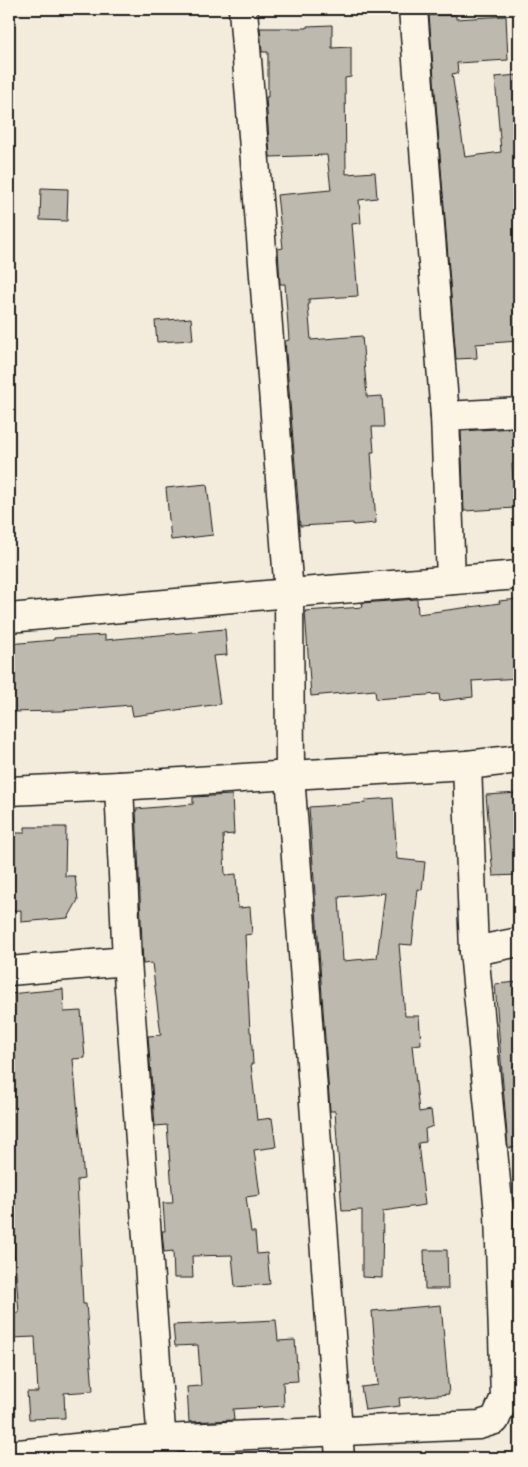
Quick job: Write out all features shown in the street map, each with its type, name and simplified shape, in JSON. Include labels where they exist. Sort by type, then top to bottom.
[{"type":"street","points":[[243,9],[289,593],[290,775],[340,1458]]},
{"type":"street","points":[[412,9],[445,416],[451,580]]},
{"type":"street","points":[[445,416],[519,412]]},
{"type":"street","points":[[9,618],[519,575]]},
{"type":"street","points":[[9,791],[467,765],[519,759]]},
{"type":"street","points":[[9,1455],[162,1449],[339,1431],[479,1426],[495,1420],[505,1397],[509,1212],[474,951],[467,765]]},
{"type":"street","points":[[119,786],[128,961],[162,1449]]},
{"type":"street","points":[[474,951],[519,942]]},
{"type":"street","points":[[9,971],[128,961]]},
{"type":"building","points":[[429,15],[456,15],[456,19],[506,16],[508,60],[457,63],[458,73],[452,74],[465,157],[501,152],[495,77],[519,75],[519,341],[476,344],[477,358],[456,359]]},
{"type":"building","points":[[332,25],[332,48],[351,47],[351,77],[345,78],[346,174],[375,172],[377,198],[359,200],[361,223],[352,224],[358,296],[309,299],[311,340],[362,336],[367,397],[382,396],[384,427],[372,427],[374,452],[371,452],[376,523],[300,526],[285,341],[289,340],[285,284],[280,284],[278,249],[283,248],[277,195],[331,190],[327,155],[270,157],[266,97],[268,97],[268,52],[262,52],[260,28],[307,28],[307,26]]},
{"type":"building","points":[[41,188],[68,189],[67,221],[40,220]]},
{"type":"building","points":[[191,318],[193,340],[157,342],[155,321]]},
{"type":"building","points":[[514,428],[517,464],[512,464],[515,508],[464,511],[461,431]]},
{"type":"building","points":[[207,484],[213,535],[171,540],[166,488]]},
{"type":"building","points":[[417,599],[418,614],[519,599],[519,678],[472,681],[473,697],[440,701],[439,694],[376,699],[375,690],[311,696],[305,611],[363,607],[362,603]]},
{"type":"building","points":[[225,629],[227,655],[213,656],[220,704],[133,716],[131,705],[61,711],[9,712],[9,644],[54,640],[54,638],[105,635],[105,640]]},
{"type":"building","points":[[519,793],[519,875],[493,876],[486,795]]},
{"type":"building","points":[[232,795],[234,834],[223,835],[225,875],[236,874],[238,908],[250,907],[252,934],[245,935],[253,1064],[251,1064],[257,1120],[272,1118],[276,1147],[254,1150],[260,1195],[246,1197],[251,1232],[255,1232],[257,1254],[267,1253],[270,1284],[235,1287],[232,1255],[192,1256],[193,1278],[174,1278],[173,1251],[164,1252],[162,1231],[165,1231],[163,1203],[173,1203],[167,1125],[155,1126],[148,1036],[161,1035],[152,963],[143,964],[136,809],[193,804],[193,797]]},
{"type":"building","points":[[393,798],[397,859],[425,862],[422,890],[418,889],[412,945],[399,944],[405,1016],[419,1016],[421,1044],[412,1045],[419,1112],[431,1110],[433,1126],[425,1129],[426,1142],[418,1143],[425,1205],[383,1211],[382,1278],[362,1277],[362,1210],[342,1211],[335,1111],[330,1111],[309,807],[366,803],[365,800]],"holes":[[[385,893],[377,958],[343,961],[339,897]]]},
{"type":"building","points":[[25,827],[66,827],[65,876],[75,876],[78,900],[68,918],[21,922],[21,910],[9,911],[9,833],[25,833]]},
{"type":"building","points":[[519,982],[519,1147],[508,1148],[495,984]]},
{"type":"building","points":[[63,989],[64,1012],[81,1011],[85,1058],[73,1059],[84,1179],[77,1180],[83,1304],[86,1304],[93,1391],[64,1393],[65,1418],[29,1419],[27,1392],[38,1392],[35,1337],[11,1338],[10,1313],[19,1313],[9,1186],[9,994]]},
{"type":"building","points":[[424,1250],[447,1250],[448,1289],[425,1289]]},
{"type":"building","points":[[441,1305],[449,1394],[399,1398],[400,1406],[365,1410],[361,1387],[378,1385],[372,1311]]},
{"type":"building","points":[[276,1320],[278,1341],[295,1340],[298,1381],[283,1382],[284,1406],[233,1409],[234,1420],[189,1422],[187,1387],[201,1386],[198,1345],[175,1346],[173,1325]]}]
